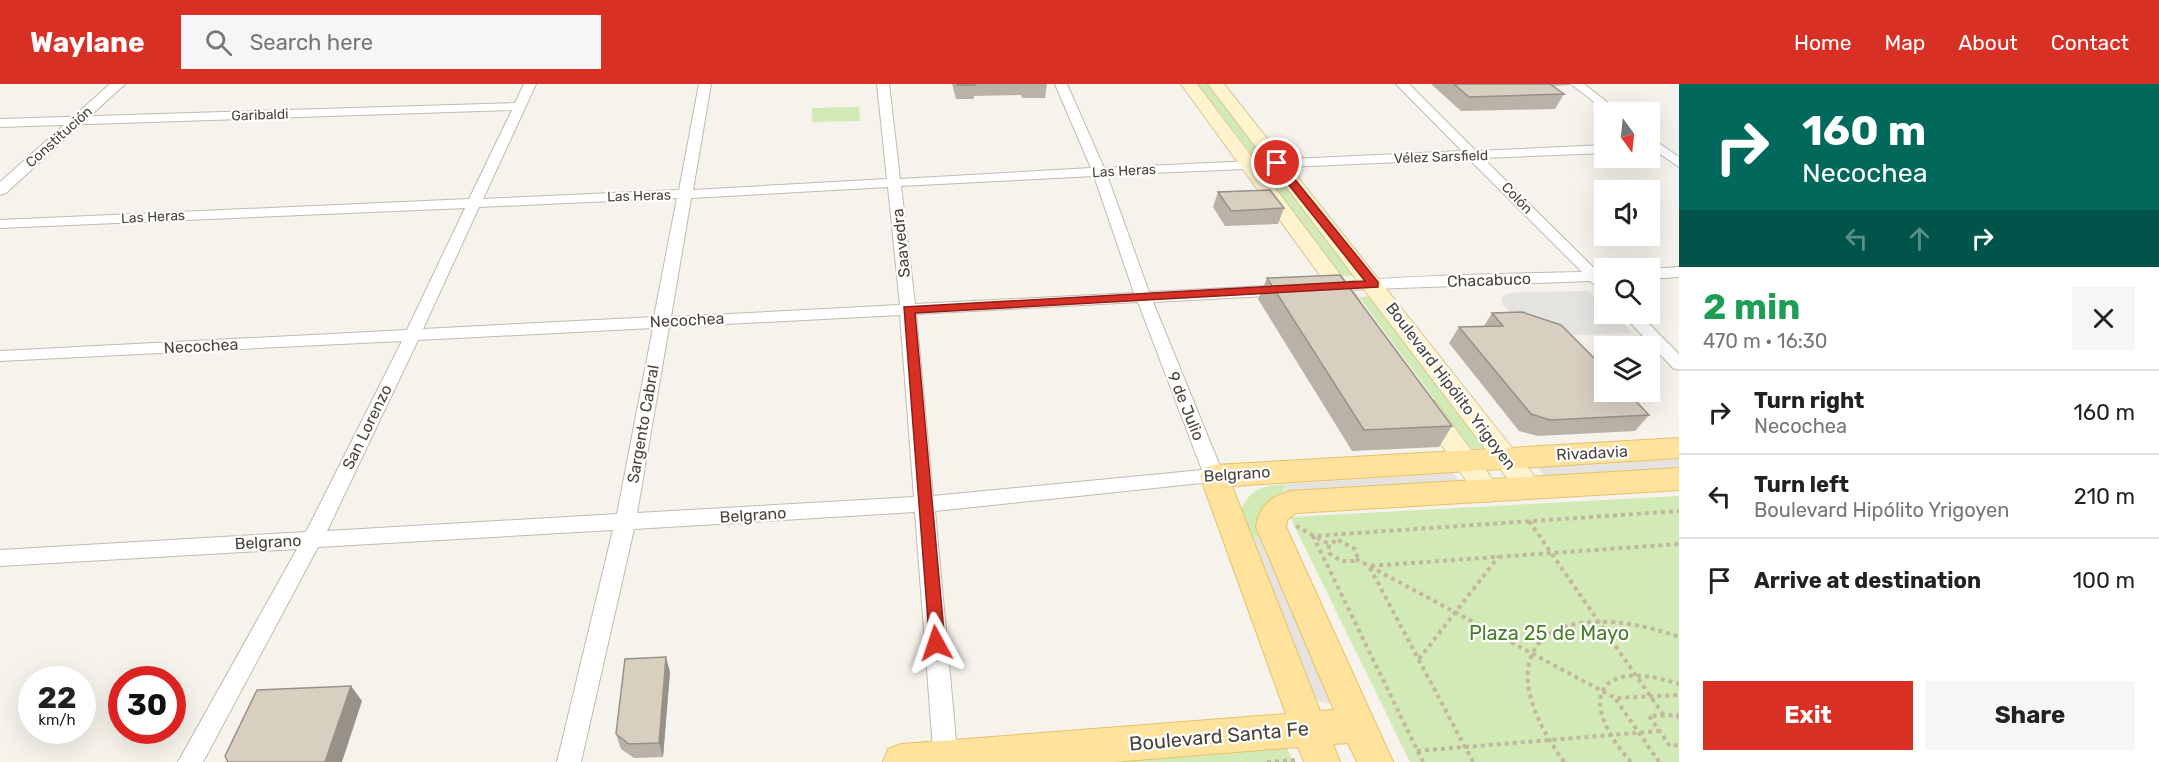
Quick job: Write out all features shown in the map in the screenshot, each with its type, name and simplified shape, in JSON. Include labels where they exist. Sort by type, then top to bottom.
[{"type":"main road","name":"Boulevard Hipólito Yrigoyen","points":[[1190,84],[1361,317]]},
{"type":"main road","name":"Boulevard Hipólito Yrigoyen","points":[[1216,84],[1530,489]]},
{"type":"main road","name":"Boulevard Hipólito Yrigoyen","points":[[1417,393],[1488,492]]},
{"type":"main road","name":"Rivadavia","points":[[1505,457],[1679,448]]},
{"type":"main road","name":"Belgrano","points":[[1214,476],[1505,457]]},
{"type":"main road","name":"9 de Julio","points":[[1214,476],[1322,762]]},
{"type":"main road","name":"Rivadavia","points":[[1530,489],[1679,479]]},
{"type":"main road","points":[[1375,762],[1271,527],[1273,513],[1290,502],[1530,489]]},
{"type":"main road","name":"Boulevard Santa Fe","points":[[901,762],[1358,726]]},
{"type":"street","name":"Constitución","points":[[0,190],[118,84]]},
{"type":"street","name":"San Lorenzo","points":[[190,762],[312,540],[413,334],[472,203],[530,84]]},
{"type":"street","name":"Sargento Cabral","points":[[568,762],[625,523],[705,84]]},
{"type":"street","name":"Saavedra","points":[[883,84],[908,310],[946,760]]},
{"type":"street","name":"9 de Julio","points":[[1061,84],[1100,172],[1143,296],[1214,476]]},
{"type":"street","name":"Colón","points":[[1402,84],[1594,272]]},
{"type":"street","points":[[1577,84],[1601,102]]},
{"type":"street","name":"Garibaldi","points":[[0,123],[520,106]]},
{"type":"street","points":[[1660,144],[1679,145]]},
{"type":"street","name":"Vélez Sarsfield","points":[[1277,163],[1594,150]]},
{"type":"street","points":[[1660,150],[1679,163]]},
{"type":"street","name":"Las Heras","points":[[0,224],[685,194],[1277,163]]},
{"type":"street","points":[[1660,273],[1679,272]]},
{"type":"street","name":"Chacabuco","points":[[1373,284],[1594,280]]},
{"type":"street","name":"Necochea","points":[[0,356],[1143,296],[1340,288],[1373,284]]},
{"type":"street","points":[[1640,324],[1679,364]]},
{"type":"street","name":"Belgrano","points":[[0,558],[925,504],[1214,476]]},
{"type":"path","points":[[1423,762],[1313,536],[1679,511]]},
{"type":"path","points":[[1529,521],[1664,716]]},
{"type":"path","points":[[1356,559],[1357,552],[1347,543],[1338,540],[1329,544],[1329,553],[1337,559],[1346,562],[1356,559],[1615,699],[1659,762]]},
{"type":"path","points":[[1369,566],[1679,544]]},
{"type":"path","points":[[1418,659],[1499,556]]},
{"type":"path","points":[[1369,566],[1473,762]]},
{"type":"path","points":[[1564,762],[1542,732],[1527,692],[1529,659],[1546,634],[1575,621],[1613,619],[1658,628],[1679,637]]},
{"type":"path","points":[[1631,762],[1608,735],[1598,711],[1600,691],[1607,682],[1622,675],[1635,674],[1665,678],[1679,684]]},
{"type":"path","points":[[1615,699],[1679,695]]},
{"type":"path","points":[[1679,718],[1677,715],[1649,716],[1670,746],[1679,745]]},
{"type":"path","points":[[1417,751],[1659,732]]},
{"type":"green space","points":[[1198,84],[1208,84],[1265,157],[1254,158]]},
{"type":"green space","points":[[859,107],[860,121],[812,122],[812,108]]},
{"type":"green space","points":[[1275,172],[1355,276],[1342,276],[1264,173]]},
{"type":"green space","points":[[1371,296],[1485,448],[1471,449],[1359,297]]},
{"type":"green space","points":[[1286,484],[1263,533],[1251,541],[1240,511],[1244,503],[1258,489]]},
{"type":"green space","name":"Plaza 25 de Mayo","points":[[1679,496],[1679,762],[1410,762],[1290,517]]},
{"type":"green space","points":[[1286,746],[1293,762],[1075,762]]},
{"type":"shaded area","points":[[1589,291],[1594,296],[1594,324],[1623,324],[1633,333],[1553,336],[1522,324],[1504,306],[1501,298],[1506,294]]},
{"type":"shaded area","points":[[1679,459],[1679,470],[1545,478],[1539,467]]},
{"type":"shaded area","points":[[1453,473],[1462,484],[1283,495],[1286,484]]},
{"type":"shaded area","points":[[1263,533],[1335,704],[1317,701],[1251,541]]},
{"type":"building","points":[[1454,84],[1550,84],[1564,94],[1469,97]]},
{"type":"building","points":[[1270,190],[1284,208],[1231,211],[1218,192]]},
{"type":"building","points":[[1340,275],[1452,426],[1364,430],[1267,278]]},
{"type":"building","points":[[1522,312],[1561,325],[1594,358],[1594,402],[1637,402],[1649,415],[1550,420],[1531,414],[1459,327],[1503,326],[1492,313]]},
{"type":"building","points":[[666,657],[659,743],[629,744],[616,734],[625,659]]},
{"type":"building","points":[[351,686],[325,762],[228,762],[225,756],[257,690]]},
{"type":"route","points":[[936,643],[908,310],[1143,296],[1340,288],[1373,284],[1277,163]]}]
